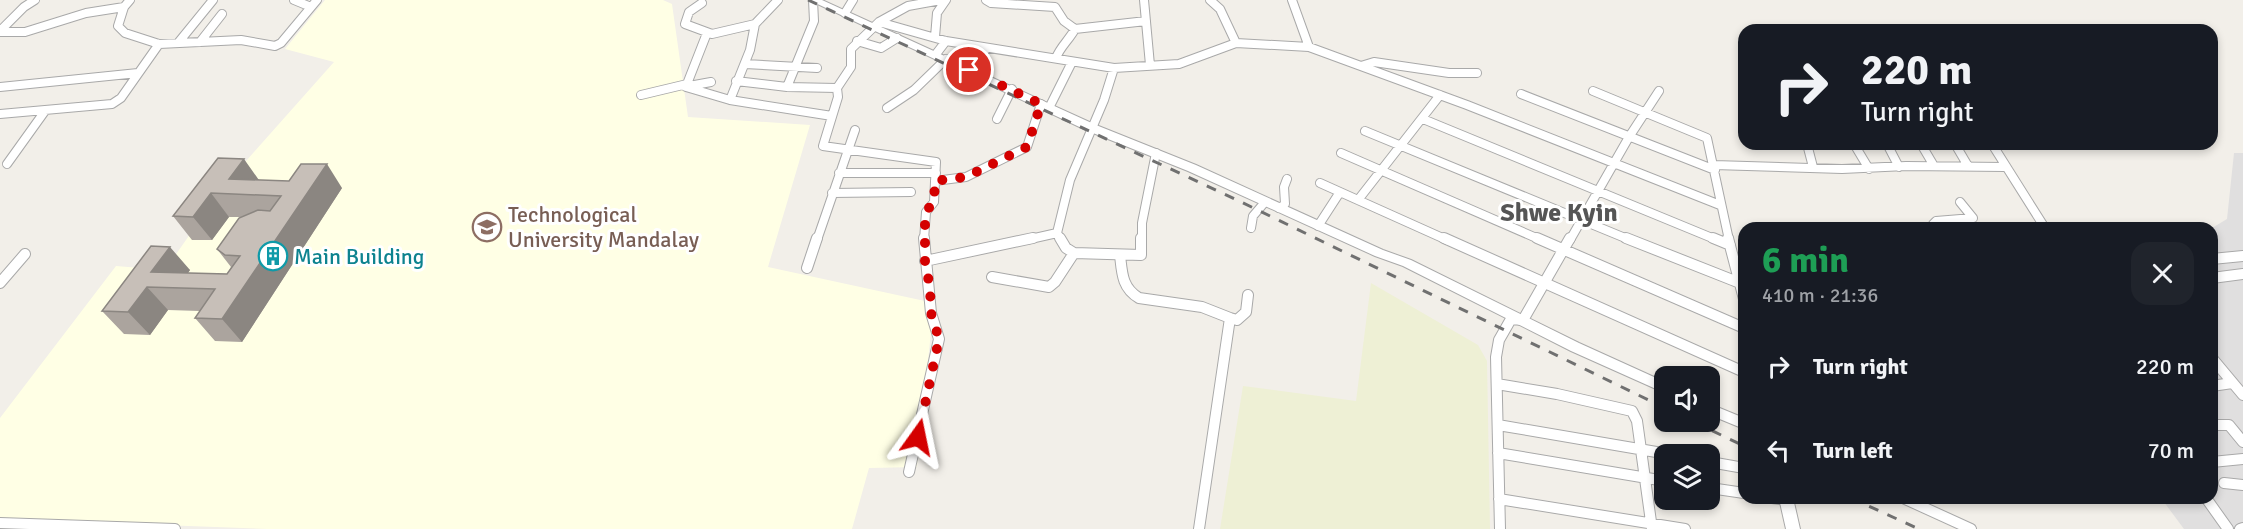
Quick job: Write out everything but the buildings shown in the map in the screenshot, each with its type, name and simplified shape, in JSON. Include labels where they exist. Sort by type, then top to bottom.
[{"type":"street","points":[[0,32],[24,7],[35,0]]},
{"type":"street","points":[[178,43],[213,0]]},
{"type":"street","points":[[294,0],[310,7]]},
{"type":"street","points":[[127,3],[118,26],[125,33],[159,44],[240,40],[279,45],[316,0]]},
{"type":"street","points":[[701,1],[689,12],[684,22],[707,33],[726,32],[754,24],[778,0]]},
{"type":"street","points":[[787,87],[814,21],[814,0],[876,24],[946,41],[1114,68],[1179,64],[1236,43],[1260,42],[1309,47],[1440,95],[1720,205]]},
{"type":"street","points":[[845,13],[853,0]]},
{"type":"street","points":[[909,472],[939,339],[931,313],[930,288],[925,261],[925,218],[934,202],[935,161],[824,148],[838,97],[837,88],[851,66],[851,49],[857,40],[876,24],[908,6],[941,0]]},
{"type":"street","points":[[935,37],[937,13],[946,0]]},
{"type":"street","points":[[986,0],[991,3],[1026,6],[1047,5]]},
{"type":"street","points":[[1034,0],[1055,7],[1064,21],[1075,29],[1146,21]]},
{"type":"street","points":[[1144,0],[1150,65]]},
{"type":"street","points":[[1210,0],[1220,9],[1236,43]]},
{"type":"street","points":[[1292,0],[1309,47]]},
{"type":"street","points":[[0,32],[25,32],[127,3]]},
{"type":"street","points":[[1022,17],[1026,6]]},
{"type":"street","points":[[200,42],[222,14]]},
{"type":"street","points":[[730,100],[750,50],[754,24]]},
{"type":"street","points":[[876,24],[897,38],[1012,89],[1092,128],[1156,153],[1379,254],[1407,263],[1654,383]]},
{"type":"street","points":[[1056,58],[1059,50],[1067,44],[1075,29]]},
{"type":"street","points":[[687,85],[707,33]]},
{"type":"street","points":[[857,40],[881,48],[897,38]]},
{"type":"street","points":[[887,108],[914,90],[941,57],[946,41]]},
{"type":"street","points":[[1,115],[112,104],[121,98],[159,44]]},
{"type":"street","points":[[969,70],[987,48]]},
{"type":"street","points":[[839,173],[876,171],[935,177],[966,177],[1027,147],[1045,106],[1072,62]]},
{"type":"street","points":[[1361,66],[1374,62],[1449,73],[1477,73]]},
{"type":"street","points":[[745,64],[817,68]]},
{"type":"street","points":[[1114,68],[1107,95],[1068,193],[1057,233],[1066,248],[1074,253],[1141,255],[1144,243],[1140,235],[1154,178],[1156,153]]},
{"type":"street","points":[[1,88],[138,73]]},
{"type":"street","points":[[736,81],[787,87],[837,88]]},
{"type":"street","points":[[640,95],[711,82]]},
{"type":"street","points":[[687,85],[730,100],[832,116]]},
{"type":"street","points":[[997,119],[1012,89]]},
{"type":"street","points":[[1593,91],[1707,138],[1720,205],[1738,275]]},
{"type":"street","points":[[1523,320],[1614,162],[1659,92]]},
{"type":"street","points":[[1521,94],[1629,137],[1714,167],[1869,169],[1934,166],[2005,167]]},
{"type":"street","points":[[1358,200],[1440,95]]},
{"type":"street","points":[[7,164],[45,111]]},
{"type":"street","points":[[1423,119],[1730,245]]},
{"type":"street","points":[[807,268],[855,130]]},
{"type":"street","points":[[1365,131],[1738,282]]},
{"type":"street","points":[[1809,150],[1813,167]]},
{"type":"street","points":[[1858,150],[1869,169]]},
{"type":"street","points":[[1890,150],[1899,167]]},
{"type":"street","points":[[1925,150],[1934,166]]},
{"type":"street","points":[[1959,150],[1968,166]]},
{"type":"street","points":[[1995,150],[2041,222]]},
{"type":"street","points":[[1341,153],[1738,325]]},
{"type":"street","points":[[872,192],[876,171]]},
{"type":"street","points":[[1279,208],[1285,204],[1284,187],[1287,179]]},
{"type":"street","points":[[1320,183],[1545,281],[1738,369]]},
{"type":"street","points":[[832,193],[911,192]]},
{"type":"street","points":[[1318,226],[1340,192]]},
{"type":"street","points":[[1251,228],[1253,216],[1265,202]]},
{"type":"street","points":[[1935,222],[1973,218],[1960,202]]},
{"type":"street","points":[[925,261],[948,258],[1057,233]]},
{"type":"street","points":[[992,277],[1049,287],[1055,282],[1074,253]]},
{"type":"street","points":[[0,283],[25,254]]},
{"type":"street","points":[[1120,255],[1124,285],[1129,294],[1139,298],[1212,310],[1237,320],[1246,314],[1250,305],[1248,295]]},
{"type":"street","points":[[2218,259],[2243,256]]},
{"type":"street","points":[[2230,258],[2243,273]]},
{"type":"street","points":[[1734,259],[1738,259]]},
{"type":"street","points":[[2218,277],[2243,273]]},
{"type":"street","points":[[1198,529],[1230,318]]},
{"type":"street","points":[[1500,529],[1496,357],[1499,340],[1511,320],[1523,320]]},
{"type":"street","points":[[2218,365],[2243,395]]},
{"type":"street","points":[[2218,385],[2232,382]]},
{"type":"street","points":[[1497,384],[1624,407],[1632,411],[1637,421],[1651,526]]},
{"type":"street","points":[[1720,413],[1738,421]]},
{"type":"street","points":[[1498,425],[1654,452]]},
{"type":"street","points":[[2218,425],[2229,425],[2243,442]]},
{"type":"street","points":[[1498,453],[1654,478]]},
{"type":"street","points":[[2218,461],[2243,459]]},
{"type":"street","points":[[1720,464],[1738,467]]},
{"type":"street","points":[[2224,483],[2243,485]]},
{"type":"street","points":[[1720,490],[1738,493]]},
{"type":"street","points":[[1499,499],[1651,526],[1685,529]]},
{"type":"street","points":[[1784,504],[1793,529]]},
{"type":"street","points":[[1916,504],[1971,529]]},
{"type":"street","points":[[2210,504],[2228,529]]},
{"type":"street","points":[[0,523],[175,529]]},
{"type":"shaded area","name":"Technological University Mandalay","points":[[325,0],[663,0],[672,4],[688,117],[810,125],[768,267],[934,303],[917,467],[869,468],[852,529],[268,529],[0,519],[0,418],[116,266],[165,270],[223,187],[334,62],[285,49]]},
{"type":"shaded area","points":[[2234,153],[2243,153],[2243,529],[2184,529],[2165,504],[2218,504],[2218,224],[2227,219]]},
{"type":"shaded area","points":[[1371,283],[1478,345],[1487,361],[1490,529],[1220,529],[1243,386],[1356,401]]},
{"type":"railway","points":[[808,0],[1235,199],[1654,403]]},
{"type":"railway","points":[[1715,432],[1738,443]]},
{"type":"railway","points":[[1864,504],[1919,529]]},
{"type":"place","name":"Technological University Mandalay","points":[[487,227]]},
{"type":"place","name":"Main Building","points":[[273,256]]},
{"type":"district","name":"Shwe Kyin","points":[[1559,212]]},
{"type":"route","points":[[918,437],[939,339],[931,313],[924,242],[926,212],[934,202],[935,181],[966,177],[996,160],[1027,147],[1041,104],[969,70]]}]
